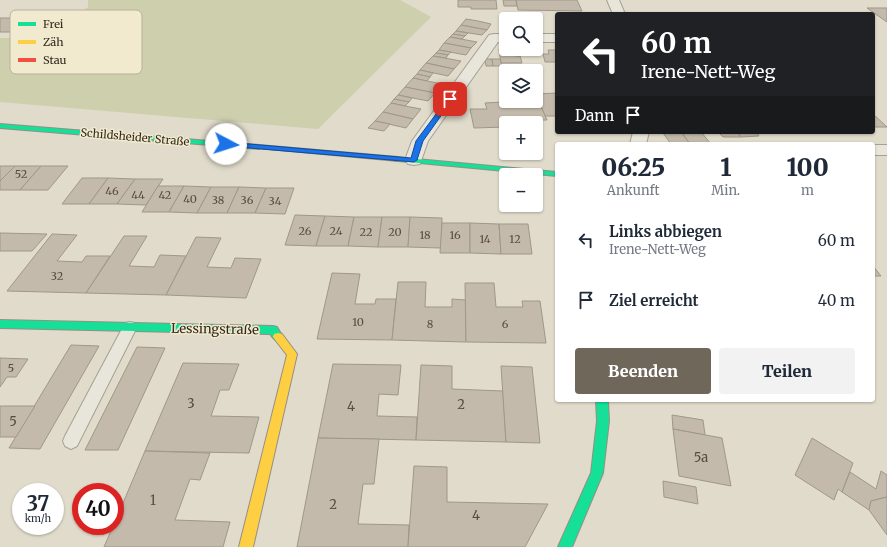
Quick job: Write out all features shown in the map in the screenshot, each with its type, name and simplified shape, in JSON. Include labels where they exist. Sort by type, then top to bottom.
[{"type":"street","points":[[613,0],[619,12]]},
{"type":"street","points":[[414,160],[420,141],[494,38],[499,38]]},
{"type":"street","points":[[543,38],[555,38]]},
{"type":"street","name":"Schildsheider Straße","points":[[0,126],[414,160],[555,174]]},
{"type":"street","points":[[875,150],[887,150]]},
{"type":"street","name":"Lessingstraße","points":[[0,324],[273,330],[292,354],[246,547]]},
{"type":"street","points":[[565,547],[597,473],[602,421],[602,402]]},
{"type":"lane","points":[[71,442],[130,327]]},
{"type":"green space","points":[[88,0],[400,0],[431,17],[318,129],[0,102],[0,38],[10,38],[10,74],[142,74],[142,10],[85,10],[88,7]]},
{"type":"building","points":[[458,0],[496,0],[497,9],[471,9],[471,7],[458,7]]},
{"type":"building","points":[[503,0],[516,0],[517,6],[504,6]]},
{"type":"building","points":[[516,0],[577,0],[582,11],[518,10]]},
{"type":"building","points":[[867,8],[887,8],[887,22],[875,14],[875,12]]},
{"type":"building","points":[[0,18],[10,18],[10,32],[0,32]]},
{"type":"building","points":[[466,19],[491,24],[487,30],[461,25]]},
{"type":"building","points":[[461,25],[487,30],[482,35],[456,31]]},
{"type":"building","points":[[456,31],[468,33],[465,36],[453,34]]},
{"type":"building","points":[[453,34],[465,36],[462,39],[450,37]]},
{"type":"building","points":[[450,37],[477,42],[471,48],[444,43]]},
{"type":"building","points":[[444,43],[471,48],[466,55],[439,50]]},
{"type":"building","points":[[439,50],[451,52],[448,55],[436,53]]},
{"type":"building","points":[[548,50],[555,50],[555,62],[545,62],[543,54],[549,54]]},
{"type":"building","points":[[436,53],[448,55],[446,58],[433,56]]},
{"type":"building","points":[[433,56],[461,61],[454,69],[426,63]]},
{"type":"building","points":[[500,56],[520,56],[522,63],[501,63]]},
{"type":"building","points":[[485,59],[492,59],[493,66],[486,66]]},
{"type":"building","points":[[492,59],[500,59],[501,64],[499,64],[499,66],[493,66]]},
{"type":"building","points":[[426,63],[454,69],[448,76],[420,70]]},
{"type":"building","points":[[420,70],[433,73],[430,77],[417,74]]},
{"type":"building","points":[[417,74],[430,77],[427,81],[413,78]]},
{"type":"building","points":[[413,78],[442,84],[435,93],[405,87]]},
{"type":"building","points":[[405,87],[435,93],[428,101],[398,95]]},
{"type":"building","points":[[555,93],[555,116],[545,116],[542,108],[543,108],[543,94]]},
{"type":"building","points":[[398,95],[412,98],[409,102],[394,99]]},
{"type":"building","points":[[394,99],[409,102],[405,106],[391,103]]},
{"type":"building","points":[[499,102],[499,108],[542,108],[547,120],[543,120],[543,116],[499,116],[499,127],[474,128],[470,109],[487,109],[485,103]]},
{"type":"building","points":[[391,103],[421,109],[413,119],[383,112]]},
{"type":"building","points":[[383,112],[413,119],[406,128],[375,121]]},
{"type":"building","points":[[875,116],[887,127],[875,127]]},
{"type":"building","points":[[375,121],[390,124],[384,131],[368,128]]},
{"type":"building","points":[[664,134],[682,134],[688,142],[670,142]]},
{"type":"building","points":[[682,134],[703,134],[709,142],[688,142]]},
{"type":"building","points":[[720,134],[739,134],[741,137],[723,137]]},
{"type":"building","points":[[739,134],[758,134],[759,136],[741,137]]},
{"type":"building","points":[[0,166],[15,166],[0,181]]},
{"type":"building","points":[[15,166],[41,166],[20,190],[0,190],[0,181]]},
{"type":"building","points":[[41,166],[68,166],[48,190],[20,190]]},
{"type":"building","points":[[82,178],[108,178],[89,204],[62,204]]},
{"type":"building","points":[[108,178],[135,179],[117,204],[89,204]]},
{"type":"building","points":[[135,179],[163,179],[146,205],[117,204]]},
{"type":"building","points":[[158,186],[184,186],[169,212],[142,212]]},
{"type":"building","points":[[184,186],[211,187],[197,213],[169,212]]},
{"type":"building","points":[[211,187],[239,187],[227,213],[197,213]]},
{"type":"building","points":[[239,187],[266,188],[255,213],[227,213]]},
{"type":"building","points":[[266,188],[294,188],[285,214],[255,213]]},
{"type":"building","points":[[295,215],[325,216],[316,246],[285,245]]},
{"type":"building","points":[[325,216],[354,217],[348,246],[316,246]]},
{"type":"building","points":[[354,217],[382,217],[378,247],[348,246]]},
{"type":"building","points":[[382,217],[410,217],[408,247],[378,247]]},
{"type":"building","points":[[410,217],[442,218],[441,248],[408,247]]},
{"type":"building","points":[[442,223],[470,223],[470,253],[440,253]]},
{"type":"building","points":[[470,223],[499,224],[501,254],[470,253]]},
{"type":"building","points":[[499,224],[528,224],[532,254],[501,254]]},
{"type":"building","points":[[0,233],[47,234],[32,251],[0,251]]},
{"type":"building","points":[[52,234],[77,235],[57,261],[82,262],[86,256],[110,256],[86,293],[7,291]]},
{"type":"building","points":[[124,236],[147,236],[129,266],[154,267],[160,255],[186,256],[166,295],[86,293]]},
{"type":"building","points":[[196,237],[221,238],[207,267],[231,268],[235,258],[261,259],[246,298],[166,295]]},
{"type":"building","points":[[875,268],[881,276],[875,276]]},
{"type":"building","points":[[332,273],[360,274],[355,304],[375,304],[376,299],[396,299],[392,340],[317,339]]},
{"type":"building","points":[[398,282],[426,282],[425,307],[452,307],[452,299],[466,300],[466,342],[392,340]]},
{"type":"building","points":[[465,283],[494,283],[496,307],[523,307],[522,301],[540,301],[546,343],[466,342]]},
{"type":"building","points":[[71,345],[99,346],[40,449],[9,448]]},
{"type":"building","points":[[137,347],[165,348],[118,450],[85,450]]},
{"type":"building","points":[[0,358],[28,359],[16,377],[7,377],[0,387]]},
{"type":"building","points":[[183,363],[239,364],[229,390],[220,390],[211,416],[259,417],[249,453],[145,451]]},
{"type":"building","points":[[333,364],[401,365],[398,395],[379,394],[377,416],[417,417],[416,440],[318,438]]},
{"type":"building","points":[[421,365],[452,366],[452,389],[503,391],[506,442],[416,440]]},
{"type":"building","points":[[501,366],[532,367],[540,443],[506,442]]},
{"type":"building","points":[[0,406],[35,406],[16,437],[0,437]]},
{"type":"building","points":[[672,415],[703,420],[705,435],[673,429]]},
{"type":"building","points":[[673,429],[722,438],[731,486],[679,476]]},
{"type":"building","points":[[318,438],[379,439],[374,484],[363,484],[358,524],[409,525],[408,547],[297,547]]},
{"type":"building","points":[[812,438],[853,463],[842,492],[838,489],[834,500],[795,475]]},
{"type":"building","points":[[145,451],[210,453],[200,480],[190,479],[175,520],[230,522],[223,547],[104,547],[109,535],[124,535],[124,501]]},
{"type":"building","points":[[414,466],[447,467],[447,502],[548,504],[525,547],[408,547]]},
{"type":"building","points":[[881,471],[887,475],[887,497],[871,501],[869,510],[842,492],[850,472],[876,489]]},
{"type":"building","points":[[663,481],[696,487],[698,504],[664,497]]},
{"type":"building","points":[[887,497],[887,535],[869,510],[871,501]]},
{"type":"traffic: fast","points":[[0,126],[259,147]]},
{"type":"traffic: fast","points":[[398,159],[555,174]]},
{"type":"traffic: fast","points":[[0,324],[273,330],[278,337]]},
{"type":"traffic: fast","points":[[565,547],[597,473],[603,421],[602,402]]},
{"type":"traffic: slow","points":[[246,547],[292,354],[278,337]]},
{"type":"traffic: jam","points":[[259,147],[398,159]]},
{"type":"route","points":[[226,144],[414,160],[420,141],[450,99]]}]
